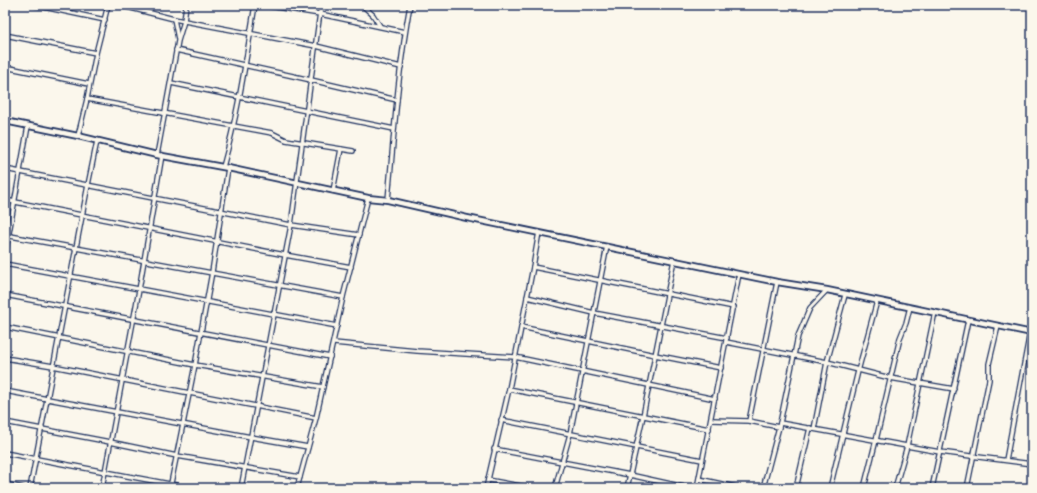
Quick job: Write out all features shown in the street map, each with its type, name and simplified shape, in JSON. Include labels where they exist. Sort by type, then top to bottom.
[{"type":"street","points":[[34,5],[105,20]]},
{"type":"street","points":[[78,136],[108,5]]},
{"type":"street","points":[[119,5],[174,19],[316,46],[401,67]]},
{"type":"street","points":[[102,488],[155,198],[165,114],[176,50],[184,21],[186,5]]},
{"type":"street","points":[[171,486],[212,272],[226,168],[246,65],[255,5]]},
{"type":"street","points":[[262,5],[320,14],[405,32]]},
{"type":"street","points":[[241,488],[291,225],[322,5]]},
{"type":"street","points":[[362,5],[373,15],[380,26]]},
{"type":"street","points":[[388,200],[397,100],[405,32],[410,5]]},
{"type":"street","points":[[174,19],[178,40]]},
{"type":"street","points":[[5,35],[96,53]]},
{"type":"street","points":[[176,50],[397,100]]},
{"type":"street","points":[[5,68],[89,84]]},
{"type":"street","points":[[171,83],[394,129]]},
{"type":"street","points":[[87,99],[272,133],[286,140],[353,151]]},
{"type":"street","points":[[5,121],[333,191],[368,198],[388,200],[777,282],[827,290],[845,295],[877,300],[1031,332],[1006,460]]},
{"type":"street","points":[[5,255],[7,235],[15,202],[28,126]]},
{"type":"street","points":[[30,488],[97,141]]},
{"type":"street","points":[[333,191],[341,149]]},
{"type":"street","points":[[5,169],[291,225],[359,236]]},
{"type":"street","points":[[297,488],[316,418],[334,343],[343,297],[368,198]]},
{"type":"street","points":[[5,200],[351,267]]},
{"type":"street","points":[[486,488],[509,388],[533,267],[538,232]]},
{"type":"street","points":[[7,235],[76,249],[212,272],[343,297]]},
{"type":"street","points":[[555,488],[570,434],[607,246]]},
{"type":"street","points":[[627,488],[674,260]]},
{"type":"street","points":[[5,264],[337,326]]},
{"type":"street","points":[[533,267],[734,307]]},
{"type":"street","points":[[697,488],[734,307],[739,274]]},
{"type":"street","points":[[749,421],[777,282]]},
{"type":"street","points":[[763,488],[795,356],[798,336],[810,308],[827,290]]},
{"type":"street","points":[[5,295],[330,357]]},
{"type":"street","points":[[796,488],[845,295]]},
{"type":"street","points":[[527,297],[594,313],[661,325],[764,350],[827,362],[890,378],[921,382],[954,389]]},
{"type":"street","points":[[830,488],[858,371],[877,300]]},
{"type":"street","points":[[864,488],[900,338],[910,308]]},
{"type":"street","points":[[895,488],[907,446],[935,312]]},
{"type":"street","points":[[932,488],[968,320]]},
{"type":"street","points":[[967,488],[989,380],[989,364],[998,326]]},
{"type":"street","points":[[5,327],[262,378],[323,388]]},
{"type":"street","points":[[521,327],[721,368]]},
{"type":"street","points":[[334,343],[416,351],[515,357],[715,399]]},
{"type":"street","points":[[5,358],[53,366],[316,418]]},
{"type":"street","points":[[509,388],[709,429]]},
{"type":"street","points":[[5,391],[308,447]]},
{"type":"street","points":[[501,420],[702,460]]},
{"type":"street","points":[[711,420],[749,421],[812,428],[940,452],[1032,464]]},
{"type":"street","points":[[5,422],[177,456],[300,477]]},
{"type":"street","points":[[494,449],[689,488]]},
{"type":"street","points":[[5,453],[171,486],[191,488]]},
{"type":"street","points":[[699,479],[740,488]]},
{"type":"street","points":[[488,480],[531,488]]},
{"type":"street","points":[[5,484],[23,488]]}]
